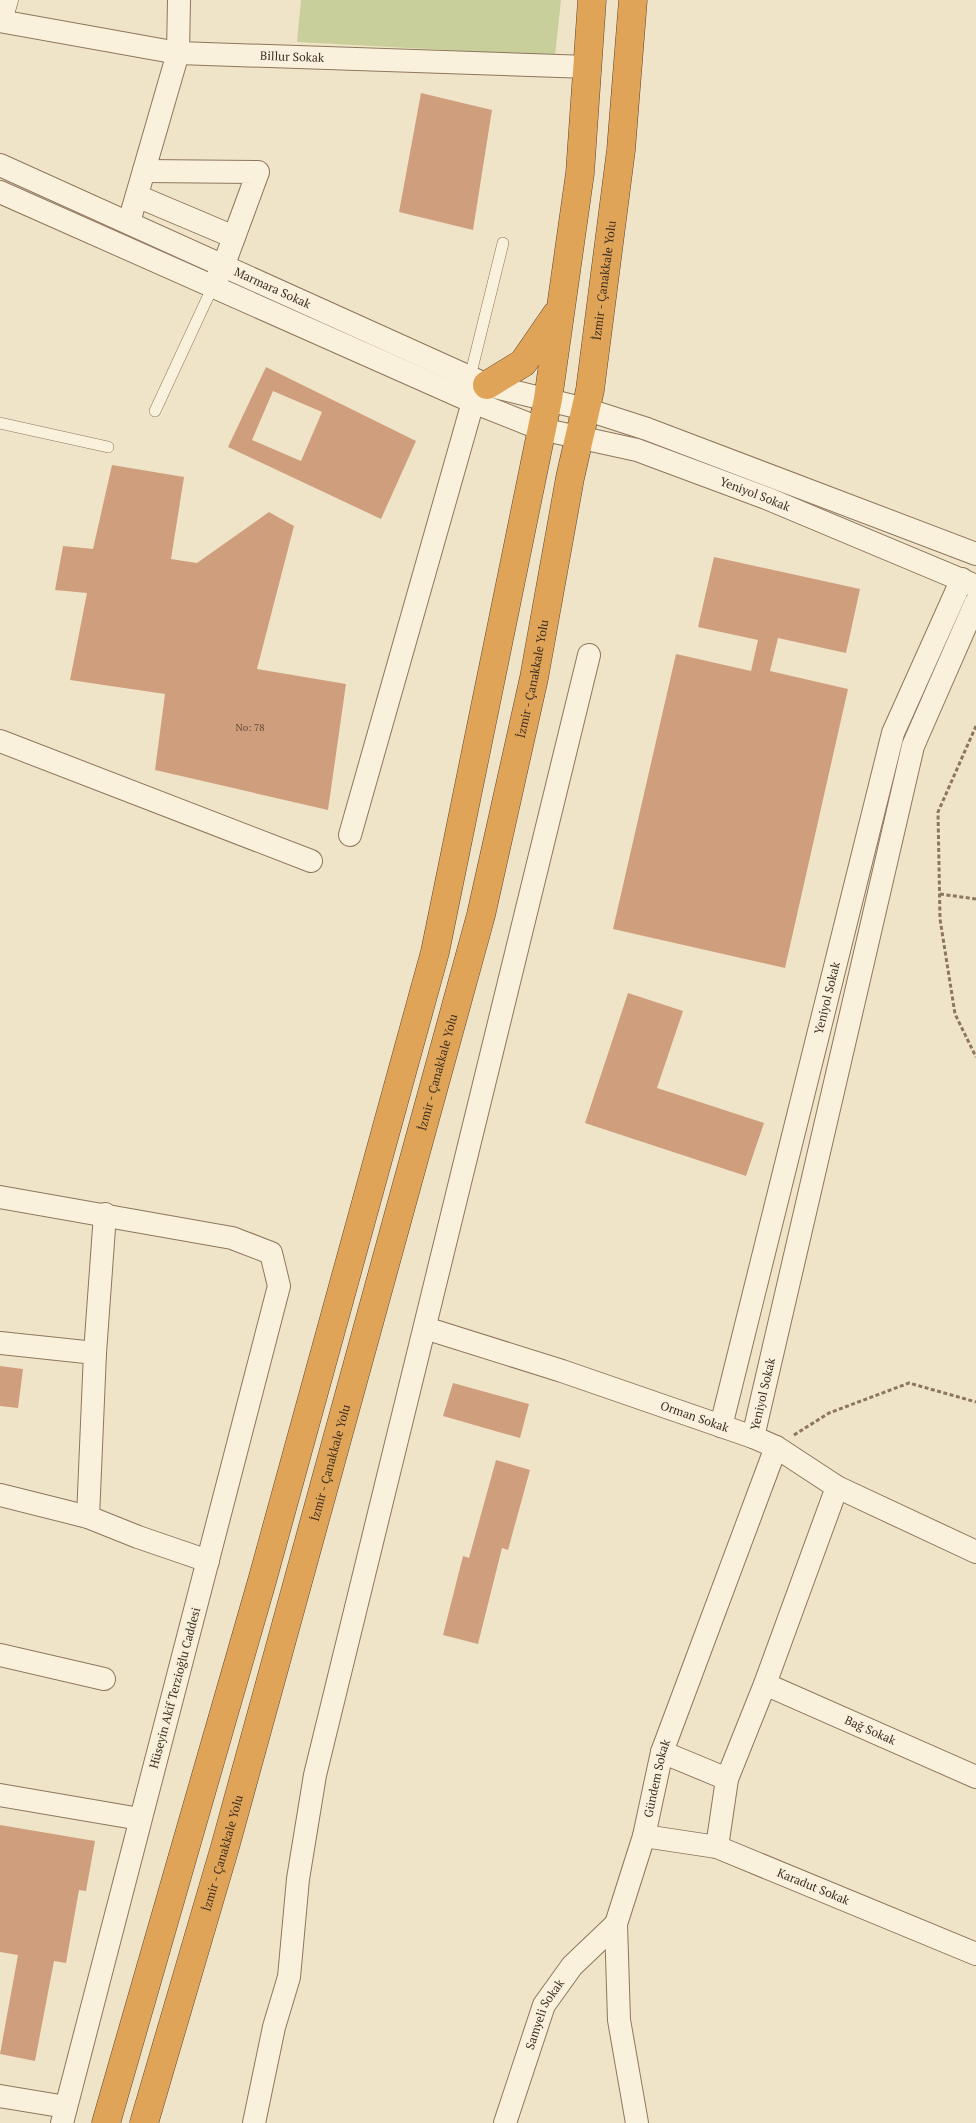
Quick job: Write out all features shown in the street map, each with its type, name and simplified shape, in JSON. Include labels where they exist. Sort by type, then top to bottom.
[{"type":"highway","points":[[106,2123],[259,1590],[435,952],[548,399],[580,173],[592,0]]},
{"type":"highway","name":"İzmir - Çanakkale Yolu","points":[[144,2123],[225,1847],[482,915],[534,678],[590,390],[621,150],[633,0]]},
{"type":"highway","points":[[476,388],[523,363],[562,305]]},
{"type":"street","points":[[0,13],[4,0]]},
{"type":"street","points":[[129,222],[178,53],[179,0]]},
{"type":"street","name":"Billur Sokak","points":[[0,21],[178,53],[588,67]]},
{"type":"street","name":"Marmara Sokak","points":[[0,165],[129,222],[218,276]]},
{"type":"street","points":[[144,171],[258,172],[218,276]]},
{"type":"street","name":"Marmara Sokak","points":[[0,192],[218,276],[476,388],[541,429]]},
{"type":"street","points":[[137,196],[234,237]]},
{"type":"street","points":[[350,834],[476,388]]},
{"type":"street","name":"Marmara Sokak","points":[[476,388],[548,399],[585,409]]},
{"type":"street","name":"Yeniyol Sokak","points":[[585,409],[647,429],[976,554]]},
{"type":"street","name":"Yeniyol Sokak","points":[[541,429],[637,450],[766,498],[969,582],[894,733],[721,1426]]},
{"type":"street","points":[[684,469],[694,448]]},
{"type":"street","name":"Yeniyol Sokak","points":[[753,1437],[913,746],[976,602]]},
{"type":"street","points":[[254,2123],[274,2027],[289,1977],[298,1879],[315,1776],[589,656]]},
{"type":"street","points":[[0,741],[312,861]]},
{"type":"street","points":[[0,1197],[105,1214],[95,1353],[88,1517]]},
{"type":"street","name":"Hüseyin Akif Terzioğlu Caddesi","points":[[64,2115],[280,1286],[271,1253],[232,1238],[105,1214]]},
{"type":"street","name":"Orman Sokak","points":[[425,1328],[562,1371],[753,1437],[776,1447],[837,1487],[976,1552]]},
{"type":"street","points":[[0,1343],[95,1353]]},
{"type":"street","name":"Gündem Sokak","points":[[638,2123],[619,2020],[616,1924],[644,1836],[662,1752],[776,1447]]},
{"type":"street","points":[[717,1847],[727,1779],[765,1684],[837,1487]]},
{"type":"street","points":[[0,1496],[88,1517],[138,1537],[208,1561]]},
{"type":"street","points":[[0,1655],[104,1679]]},
{"type":"street","name":"Bağ Sokak","points":[[765,1684],[976,1777]]},
{"type":"street","points":[[662,1752],[727,1779]]},
{"type":"street","points":[[0,1794],[140,1819]]},
{"type":"street","name":"Karadut Sokak","points":[[644,1836],[717,1847],[976,1954]]},
{"type":"street","name":"Samyeli Sokak","points":[[505,2123],[544,2005],[572,1966],[616,1924]]},
{"type":"street","points":[[0,2096],[64,2115]]},
{"type":"lane","points":[[476,388],[503,243]]},
{"type":"lane","points":[[155,411],[218,276]]},
{"type":"lane","points":[[0,423],[108,447]]},
{"type":"path","points":[[976,726],[938,812],[940,919],[955,1014],[976,1057]]},
{"type":"path","points":[[940,894],[976,899]]},
{"type":"path","points":[[776,1447],[829,1413],[908,1382],[976,1402]]},
{"type":"green space","points":[[301,0],[561,0],[555,56],[297,42]]},
{"type":"building","points":[[421,93],[492,110],[473,230],[399,212]]},
{"type":"building","points":[[266,367],[416,441],[381,519],[228,447]],"holes":[[[273,391],[322,412],[301,461],[252,440]]]},
{"type":"building","points":[[112,465],[184,477],[171,559],[197,563],[269,512],[294,526],[257,669],[346,684],[328,810],[155,770],[165,694],[70,680],[87,593],[55,590],[63,546],[93,549]]},
{"type":"building","points":[[714,557],[860,589],[846,653],[778,638],[770,671],[848,689],[785,968],[613,929],[676,654],[751,671],[758,640],[698,627]]},
{"type":"building","points":[[628,993],[683,1011],[657,1088],[764,1123],[746,1176],[585,1123]]},
{"type":"building","points":[[0,1366],[23,1369],[18,1408],[0,1406]]},
{"type":"building","points":[[453,1383],[529,1404],[520,1438],[443,1416]]},
{"type":"building","points":[[496,1460],[530,1470],[508,1550],[502,1548],[478,1644],[443,1635],[463,1556],[469,1558]]},
{"type":"building","points":[[0,1825],[95,1841],[86,1891],[79,1890],[66,1963],[54,1961],[35,2061],[0,2054],[18,1955],[0,1952]]}]
